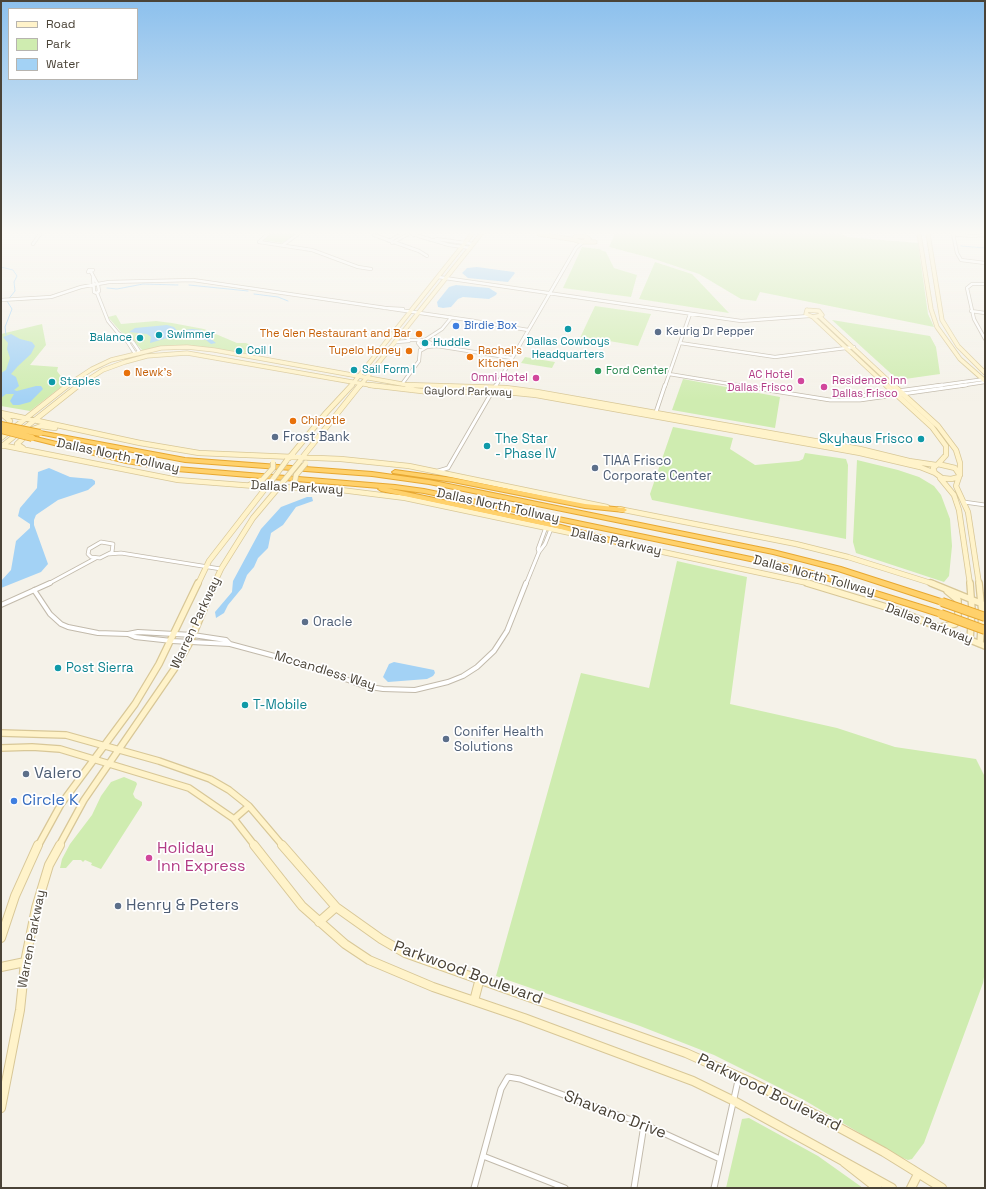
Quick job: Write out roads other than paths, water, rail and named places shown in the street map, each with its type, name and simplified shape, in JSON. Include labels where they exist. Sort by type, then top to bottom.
[{"type":"highway","name":"Dallas North Tollway","points":[[1,425],[172,458],[306,466],[428,482],[773,552],[839,569],[985,617]]},
{"type":"highway","name":"Dallas North Tollway","points":[[1,431],[126,461],[177,469],[363,484],[430,492],[765,561],[832,579],[941,614],[985,630]]},
{"type":"highway","points":[[306,466],[434,476],[585,506],[624,510]]},
{"type":"highway","points":[[363,484],[393,492],[561,527],[624,544]]},
{"type":"main road","name":"Warren Parkway","points":[[1,938],[15,896],[35,851],[61,804],[135,704],[172,641],[205,567],[221,544],[268,485],[322,418],[355,382],[428,289]]},
{"type":"main road","name":"Warren Parkway","points":[[1,1108],[20,1010],[25,962],[36,908],[49,865],[74,816],[119,749],[170,678],[190,642],[221,569],[253,518],[363,384],[437,289]]},
{"type":"main road","points":[[928,289],[931,310],[937,327],[960,359],[984,380]]},
{"type":"main road","points":[[936,289],[942,320],[958,346],[985,373]]},
{"type":"main road","points":[[820,317],[822,314],[817,310],[809,310],[805,312],[809,316],[820,317],[854,347],[901,393],[938,426],[951,441],[956,450],[960,463],[959,476],[956,486],[968,511],[983,604],[983,645]]},
{"type":"main road","points":[[814,317],[894,391],[901,393],[945,443],[946,455],[933,469],[951,490],[957,502],[963,535],[971,599],[970,640]]},
{"type":"main road","points":[[396,342],[392,340],[398,332],[399,327]]},
{"type":"main road","name":"Gaylord Parkway","points":[[1,438],[71,382],[104,363],[137,353],[161,348],[187,347],[440,390]]},
{"type":"main road","name":"Gaylord Parkway","points":[[2,446],[80,384],[108,368],[140,358],[168,353],[187,353],[240,361],[363,384],[400,389],[493,390],[546,393],[576,400]]},
{"type":"main road","points":[[240,361],[246,356]]},
{"type":"main road","points":[[71,382],[80,384]]},
{"type":"main road","name":"Gaylord Parkway","points":[[493,390],[576,400],[912,462],[937,464],[952,467],[957,470],[959,476]]},
{"type":"main road","points":[[527,394],[546,393]]},
{"type":"main road","points":[[1,414],[154,446],[198,453],[289,459],[316,458],[388,464],[435,471],[796,544],[856,560],[942,587],[983,604]]},
{"type":"main road","points":[[1,414],[7,417],[10,421],[1,431]]},
{"type":"main road","points":[[315,442],[318,434],[327,422],[322,418]]},
{"type":"main road","points":[[27,450],[17,444],[37,427],[94,433]]},
{"type":"main road","name":"Dallas Parkway","points":[[2,446],[157,476],[209,483],[248,486],[280,485],[405,498],[814,585],[876,603],[983,645]]},
{"type":"main road","name":"Gaylord Parkway","points":[[872,454],[920,467],[936,474]]},
{"type":"main road","points":[[248,486],[263,479],[273,468],[274,462],[258,457]]},
{"type":"main road","points":[[301,488],[294,481],[296,475],[316,458]]},
{"type":"main road","points":[[936,474],[950,480],[959,476]]},
{"type":"main road","points":[[963,535],[972,536]]},
{"type":"main road","points":[[940,628],[955,624],[958,620],[959,604],[958,600],[942,587]]},
{"type":"main road","name":"Parkwood Boulevard","points":[[1,733],[62,734],[119,749],[210,779],[229,790],[249,806],[336,907],[372,933],[405,953],[480,978],[686,1053],[739,1076],[870,1144],[941,1188]]},
{"type":"main road","name":"Parkwood Boulevard","points":[[1,748],[32,747],[60,749],[110,762],[189,788],[234,819],[302,906],[344,944],[369,960],[474,1001],[524,1018],[687,1079],[734,1100],[892,1188]]},
{"type":"main road","points":[[234,819],[249,806]]},
{"type":"main road","points":[[319,922],[336,907]]},
{"type":"main road","points":[[1,967],[25,962]]},
{"type":"main road","points":[[474,1001],[480,978]]},
{"type":"main road","points":[[840,1159],[877,1188]]},
{"type":"main road","points":[[911,1188],[918,1174]]},
{"type":"street","points":[[1,300],[51,297],[74,289]]},
{"type":"street","points":[[94,289],[94,292],[97,293],[102,309],[111,326],[125,338],[140,358]]},
{"type":"street","points":[[97,293],[98,289]]},
{"type":"street","points":[[257,289],[528,330]]},
{"type":"street","points":[[521,289],[740,321],[809,316]]},
{"type":"street","points":[[435,471],[448,468],[553,289]]},
{"type":"street","points":[[967,289],[971,311],[981,334],[985,339]]},
{"type":"street","points":[[971,311],[985,312]]},
{"type":"street","points":[[788,317],[805,312]]},
{"type":"street","points":[[655,414],[690,314]]},
{"type":"street","points":[[402,384],[419,361],[420,351],[418,342],[442,329],[451,318]]},
{"type":"street","points":[[401,335],[419,346],[437,346],[512,358]]},
{"type":"street","points":[[420,351],[431,344],[431,336]]},
{"type":"street","points":[[396,342],[422,340],[431,342],[437,346]]},
{"type":"street","points":[[680,343],[775,357],[854,347]]},
{"type":"street","points":[[669,374],[830,400],[860,400],[984,380]]},
{"type":"street","points":[[901,393],[984,380]]},
{"type":"street","points":[[850,400],[860,396],[894,391]]},
{"type":"street","points":[[448,468],[455,476]]},
{"type":"street","points":[[964,502],[985,505]]},
{"type":"street","name":"Mccandless Way","points":[[128,634],[136,637],[172,641],[223,645],[230,644],[308,665],[347,680],[375,688],[405,691],[448,682],[477,667],[502,641],[539,552],[545,544],[548,528]]},
{"type":"street","points":[[80,567],[89,556],[89,549],[98,543],[111,543],[114,549],[121,554]]},
{"type":"street","points":[[109,554],[114,549]]},
{"type":"street","points":[[1,605],[96,558],[109,554],[121,554],[221,569]]},
{"type":"street","points":[[89,556],[96,558]]},
{"type":"street","points":[[34,590],[50,614],[61,624],[68,627],[98,633],[128,634]]},
{"type":"street","name":"Mccandless Way","points":[[128,634],[138,632],[193,635],[226,640],[230,644]]},
{"type":"street","points":[[714,1188],[739,1076]]},
{"type":"street","name":"Shavano Drive","points":[[483,1156],[501,1089],[508,1077],[520,1079],[644,1124],[720,1159]]},
{"type":"street","points":[[634,1188],[644,1124]]},
{"type":"street","points":[[474,1188],[483,1156],[564,1188]]},
{"type":"water","points":[[447,289],[491,289],[497,293],[489,299],[463,297],[458,299],[451,307],[438,307],[437,302]]},
{"type":"water","points":[[167,325],[174,327],[179,333],[183,333],[185,338],[184,336],[177,338],[171,337],[150,343],[151,337],[147,334],[129,332],[135,328]]},
{"type":"water","points":[[184,330],[202,330],[216,343],[211,344],[206,340],[189,339]]},
{"type":"water","points":[[11,334],[20,339],[32,342],[35,346],[31,354],[11,374],[16,377],[19,386],[14,390],[17,391],[36,386],[41,386],[43,389],[30,402],[19,405],[13,405],[10,401],[14,394],[6,394],[1,398],[1,373],[6,370],[10,358],[7,349],[8,343],[3,337]]},
{"type":"water","points":[[49,468],[70,477],[92,479],[95,481],[95,484],[88,490],[58,500],[36,515],[34,525],[48,564],[41,572],[1,588],[1,581],[11,570],[16,541],[30,528],[30,524],[18,516],[20,508],[37,488],[38,472]]},
{"type":"water","points":[[307,497],[312,497],[313,501],[296,507],[283,525],[271,533],[268,548],[258,558],[254,567],[247,575],[242,588],[228,605],[224,613],[216,618],[215,612],[232,592],[233,581],[261,529],[281,507]]},
{"type":"water","points":[[394,662],[434,670],[435,673],[427,679],[388,682],[383,677],[389,664]]},
{"type":"waterway","points":[[6,335],[5,327],[12,309],[7,301],[15,289]]},
{"type":"waterway","points":[[233,289],[248,291]]},
{"type":"waterway","points":[[254,294],[278,297],[288,301]]},
{"type":"place","name":"Birdie Box","points":[[456,326]]},
{"type":"place","name":"Dallas Cowboys Headquarters","points":[[568,329]]},
{"type":"place","name":"Keurig Dr Pepper","points":[[658,332]]},
{"type":"place","name":"The Glen Restaurant and Bar","points":[[419,334]]},
{"type":"place","name":"Swimmer","points":[[159,335]]},
{"type":"place","name":"Balance","points":[[140,338]]},
{"type":"place","name":"Huddle","points":[[425,343]]},
{"type":"place","name":"Coil I","points":[[239,351]]},
{"type":"place","name":"Tupelo Honey","points":[[409,351]]},
{"type":"place","name":"Rachel's Kitchen","points":[[470,357]]},
{"type":"place","name":"Sail Form I","points":[[354,370]]},
{"type":"place","name":"Ford Center","points":[[598,371]]},
{"type":"place","name":"Newk's","points":[[127,373]]},
{"type":"place","name":"Omni Hotel","points":[[536,378]]},
{"type":"place","name":"AC Hotel Dallas Frisco","points":[[801,381]]},
{"type":"place","name":"Staples","points":[[52,382]]},
{"type":"place","name":"Residence Inn Dallas Frisco","points":[[824,387]]},
{"type":"place","name":"Chipotle","points":[[293,421]]},
{"type":"place","name":"Frost Bank","points":[[275,437]]},
{"type":"place","name":"Skyhaus Frisco","points":[[921,439]]},
{"type":"place","name":"The Star - Phase IV","points":[[487,446]]},
{"type":"place","name":"TIAA Frisco Corporate Center","points":[[595,468]]},
{"type":"place","name":"Oracle","points":[[305,622]]},
{"type":"place","name":"Post Sierra","points":[[58,668]]},
{"type":"place","name":"T-Mobile","points":[[245,705]]},
{"type":"place","name":"Conifer Health Solutions","points":[[446,739]]},
{"type":"place","name":"Valero","points":[[26,774]]},
{"type":"place","name":"Circle K","points":[[14,801]]},
{"type":"place","name":"Holiday Inn Express","points":[[149,858]]},
{"type":"place","name":"Henry & Peters","points":[[118,906]]}]
